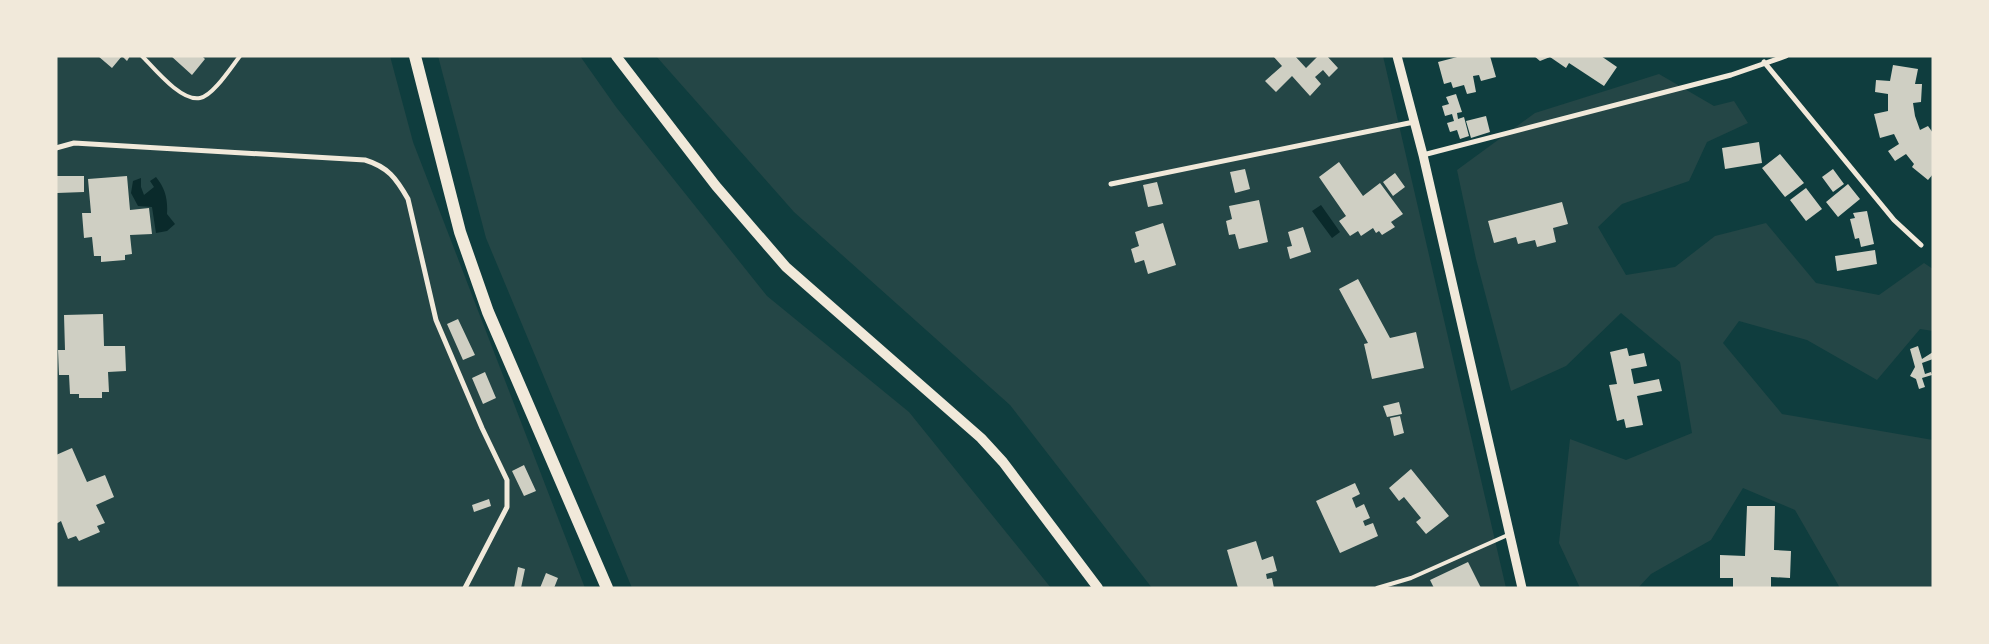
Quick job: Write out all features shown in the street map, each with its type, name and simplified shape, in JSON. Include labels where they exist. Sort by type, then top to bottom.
[{"type":"main road","points":[[414,56],[460,232],[488,312],[607,588]]},
{"type":"main road","points":[[616,56],[716,186],[786,267],[981,438],[1003,462],[1098,588]]},
{"type":"street","points":[[1397,56],[1423,155],[1522,588]]},
{"type":"street","points":[[1423,155],[1731,74],[1786,56]]},
{"type":"street","points":[[1764,62],[1894,220],[1921,244]]},
{"type":"street","points":[[1111,184],[1414,122]]},
{"type":"street","points":[[56,148],[74,143],[365,160],[382,165],[398,182],[408,199],[436,320],[482,428],[507,480],[509,494],[507,507],[465,588]]},
{"type":"lane","points":[[142,56],[177,90],[187,97],[200,98],[212,90],[240,56]]},
{"type":"lane","points":[[1377,588],[1411,578],[1510,534]]},
{"type":"shaded area","points":[[56,56],[390,56],[413,142],[585,588],[56,588]]},
{"type":"shaded area","points":[[438,56],[580,56],[616,107],[767,296],[909,412],[1051,588],[632,588],[486,238]]},
{"type":"shaded area","points":[[656,56],[1383,56],[1506,588],[1152,588],[1010,405],[794,212]]},
{"type":"shaded area","points":[[1659,74],[1714,106],[1734,101],[1748,123],[1707,142],[1689,181],[1622,204],[1598,227],[1626,275],[1675,267],[1715,236],[1766,223],[1816,283],[1879,295],[1924,263],[1933,269],[1933,331],[1920,329],[1877,380],[1807,340],[1739,321],[1723,343],[1782,414],[1933,440],[1933,588],[1840,588],[1795,510],[1743,488],[1711,540],[1651,574],[1638,588],[1580,588],[1559,543],[1570,439],[1626,460],[1692,433],[1680,362],[1621,313],[1566,366],[1511,391],[1476,259],[1457,170],[1535,113]]},
{"type":"shaded area","points":[[156,177],[162,185],[165,194],[167,214],[175,224],[167,231],[156,233],[152,207],[138,206],[131,193],[133,181],[141,178],[141,187],[144,195],[154,187],[150,181]]},
{"type":"shaded area","points":[[1321,205],[1340,232],[1332,238],[1312,211]]},
{"type":"building","points":[[98,56],[122,56],[112,68]]},
{"type":"building","points":[[122,56],[130,56],[127,61]]},
{"type":"building","points":[[171,56],[202,56],[205,59],[192,75]]},
{"type":"building","points":[[1273,56],[1295,56],[1306,68],[1318,56],[1327,56],[1338,68],[1329,77],[1323,70],[1315,77],[1321,84],[1310,96],[1292,76],[1276,92],[1265,81],[1282,66]]},
{"type":"building","points":[[1461,56],[1490,56],[1496,77],[1481,81],[1479,75],[1473,76],[1476,92],[1467,94],[1464,85],[1453,88],[1451,82],[1444,84],[1438,62]]},
{"type":"building","points":[[1534,56],[1601,56],[1617,67],[1604,86],[1569,63],[1566,68],[1550,57],[1540,61]]},
{"type":"building","points":[[1893,65],[1918,69],[1915,84],[1922,84],[1921,102],[1913,103],[1915,116],[1920,130],[1928,126],[1933,133],[1933,174],[1928,180],[1912,167],[1914,164],[1906,154],[1895,161],[1888,151],[1899,144],[1894,134],[1880,138],[1874,114],[1888,111],[1888,94],[1875,92],[1876,80],[1890,81]]},
{"type":"building","points":[[1456,94],[1462,112],[1457,113],[1458,119],[1464,117],[1469,136],[1460,139],[1457,130],[1450,132],[1447,123],[1454,121],[1452,114],[1445,116],[1442,106],[1449,104],[1446,97]]},
{"type":"building","points":[[1486,116],[1490,132],[1471,138],[1466,121]]},
{"type":"building","points":[[1759,142],[1762,163],[1725,169],[1722,148]]},
{"type":"building","points":[[1780,154],[1804,183],[1785,197],[1762,168]]},
{"type":"building","points":[[1339,162],[1363,196],[1380,183],[1403,214],[1391,222],[1395,227],[1382,235],[1379,231],[1376,233],[1373,228],[1361,236],[1358,231],[1350,236],[1339,221],[1346,216],[1319,177]]},
{"type":"building","points":[[1245,169],[1250,189],[1235,193],[1230,172]]},
{"type":"building","points":[[1833,169],[1844,184],[1833,192],[1822,177]]},
{"type":"building","points":[[1395,173],[1405,187],[1393,196],[1383,182]]},
{"type":"building","points":[[56,176],[84,176],[84,192],[57,193]]},
{"type":"building","points":[[127,176],[130,210],[149,208],[152,234],[130,235],[132,254],[125,255],[125,260],[101,262],[101,256],[94,256],[92,237],[84,238],[82,213],[91,213],[88,179]]},
{"type":"building","points":[[1157,182],[1163,204],[1148,207],[1143,185]]},
{"type":"building","points":[[1848,184],[1860,199],[1838,217],[1826,202]]},
{"type":"building","points":[[1806,188],[1822,209],[1806,221],[1790,200]]},
{"type":"building","points":[[1259,200],[1268,242],[1239,249],[1235,234],[1229,235],[1226,221],[1232,219],[1229,206]]},
{"type":"building","points":[[1562,202],[1568,224],[1553,228],[1556,242],[1537,247],[1535,240],[1518,244],[1516,237],[1494,243],[1488,221]]},
{"type":"building","points":[[1867,211],[1874,244],[1861,247],[1859,238],[1855,239],[1850,219],[1855,218],[1853,213]]},
{"type":"building","points":[[1163,223],[1176,265],[1148,274],[1144,260],[1135,263],[1131,249],[1139,246],[1135,232]]},
{"type":"building","points":[[1303,227],[1311,252],[1290,259],[1287,247],[1292,246],[1288,232]]},
{"type":"building","points":[[1875,250],[1877,264],[1837,271],[1835,256]]},
{"type":"building","points":[[1358,279],[1390,338],[1416,332],[1424,368],[1372,379],[1364,344],[1368,343],[1339,289]]},
{"type":"building","points":[[103,314],[104,346],[125,346],[126,371],[108,372],[109,392],[102,392],[102,398],[79,398],[79,394],[70,394],[69,375],[59,375],[58,350],[65,350],[64,315]]},
{"type":"building","points":[[458,319],[475,355],[463,360],[447,324]]},
{"type":"building","points":[[1918,346],[1922,359],[1933,352],[1933,359],[1922,363],[1925,374],[1931,372],[1932,375],[1922,378],[1925,387],[1919,389],[1916,379],[1910,376],[1915,367],[1910,349]]},
{"type":"building","points":[[1627,348],[1629,356],[1644,353],[1647,366],[1631,369],[1634,384],[1659,379],[1662,391],[1637,396],[1643,425],[1626,428],[1624,419],[1617,421],[1609,385],[1617,384],[1610,352]]},
{"type":"building","points":[[485,372],[496,398],[483,404],[472,378]]},
{"type":"building","points":[[1399,402],[1402,414],[1387,417],[1383,406]]},
{"type":"building","points":[[1400,416],[1404,433],[1394,436],[1390,418]]},
{"type":"building","points":[[72,448],[87,482],[105,475],[114,497],[96,505],[105,523],[97,526],[100,532],[79,541],[76,536],[68,539],[61,521],[56,524],[56,455]]},
{"type":"building","points":[[524,465],[536,491],[524,496],[512,471]]},
{"type":"building","points":[[1411,469],[1449,516],[1426,534],[1416,522],[1421,518],[1404,497],[1399,501],[1389,488]]},
{"type":"building","points":[[1355,483],[1360,494],[1352,498],[1356,508],[1364,504],[1370,518],[1363,521],[1365,526],[1373,523],[1378,536],[1340,553],[1316,501]]},
{"type":"building","points":[[489,499],[491,506],[474,512],[472,505]]},
{"type":"building","points":[[1747,506],[1775,506],[1774,550],[1791,551],[1790,578],[1771,577],[1771,588],[1733,588],[1733,578],[1720,578],[1720,555],[1745,556]]},
{"type":"building","points":[[1256,541],[1262,560],[1273,556],[1277,571],[1266,574],[1267,579],[1272,578],[1274,588],[1238,588],[1227,550]]},
{"type":"building","points":[[1468,562],[1481,588],[1434,588],[1430,580]]},
{"type":"building","points":[[518,567],[525,569],[521,588],[514,588]]},
{"type":"building","points":[[546,573],[558,578],[554,588],[540,588]]}]
